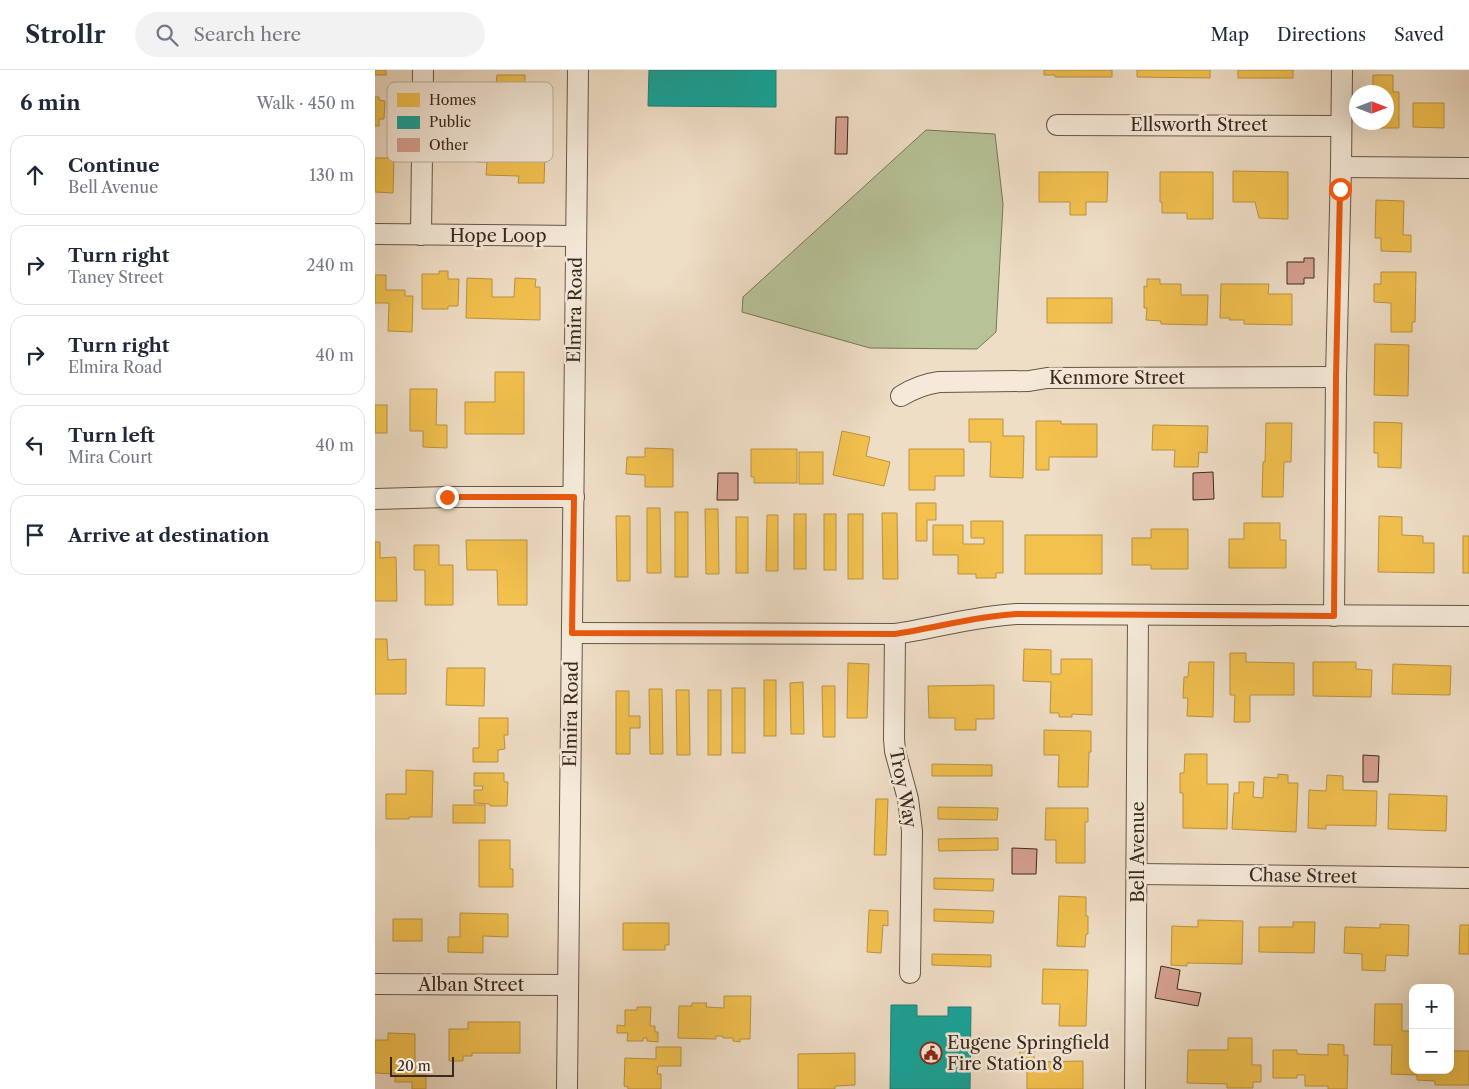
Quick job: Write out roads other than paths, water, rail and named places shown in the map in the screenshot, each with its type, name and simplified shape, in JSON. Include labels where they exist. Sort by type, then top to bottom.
[{"type":"street","name":"Elmira Road","points":[[567,1089],[578,70]]},
{"type":"street","points":[[1334,616],[1342,70]]},
{"type":"street","name":"Ellsworth Street","points":[[1057,125],[1341,126]]},
{"type":"street","points":[[421,235],[422,162]]},
{"type":"street","points":[[1341,167],[1469,168]]},
{"type":"street","name":"Hope Loop","points":[[375,234],[576,236]]},
{"type":"street","name":"Kenmore Street","points":[[901,396],[914,388],[939,382],[1029,381],[1047,378],[1336,378]]},
{"type":"street","points":[[375,499],[574,497]]},
{"type":"street","points":[[572,633],[895,634],[999,615],[1469,616]]},
{"type":"street","name":"Bell Avenue","points":[[1135,1089],[1138,874],[1138,616]]},
{"type":"street","name":"Troy Way","points":[[895,634],[894,745],[909,799],[912,831],[910,973]]},
{"type":"street","name":"Chase Street","points":[[1138,874],[1469,878]]},
{"type":"street","name":"Alban Street","points":[[375,984],[568,985]]},
{"type":"place","name":"Eugene Springfield Fire Station 8","points":[[931,1053]]}]
